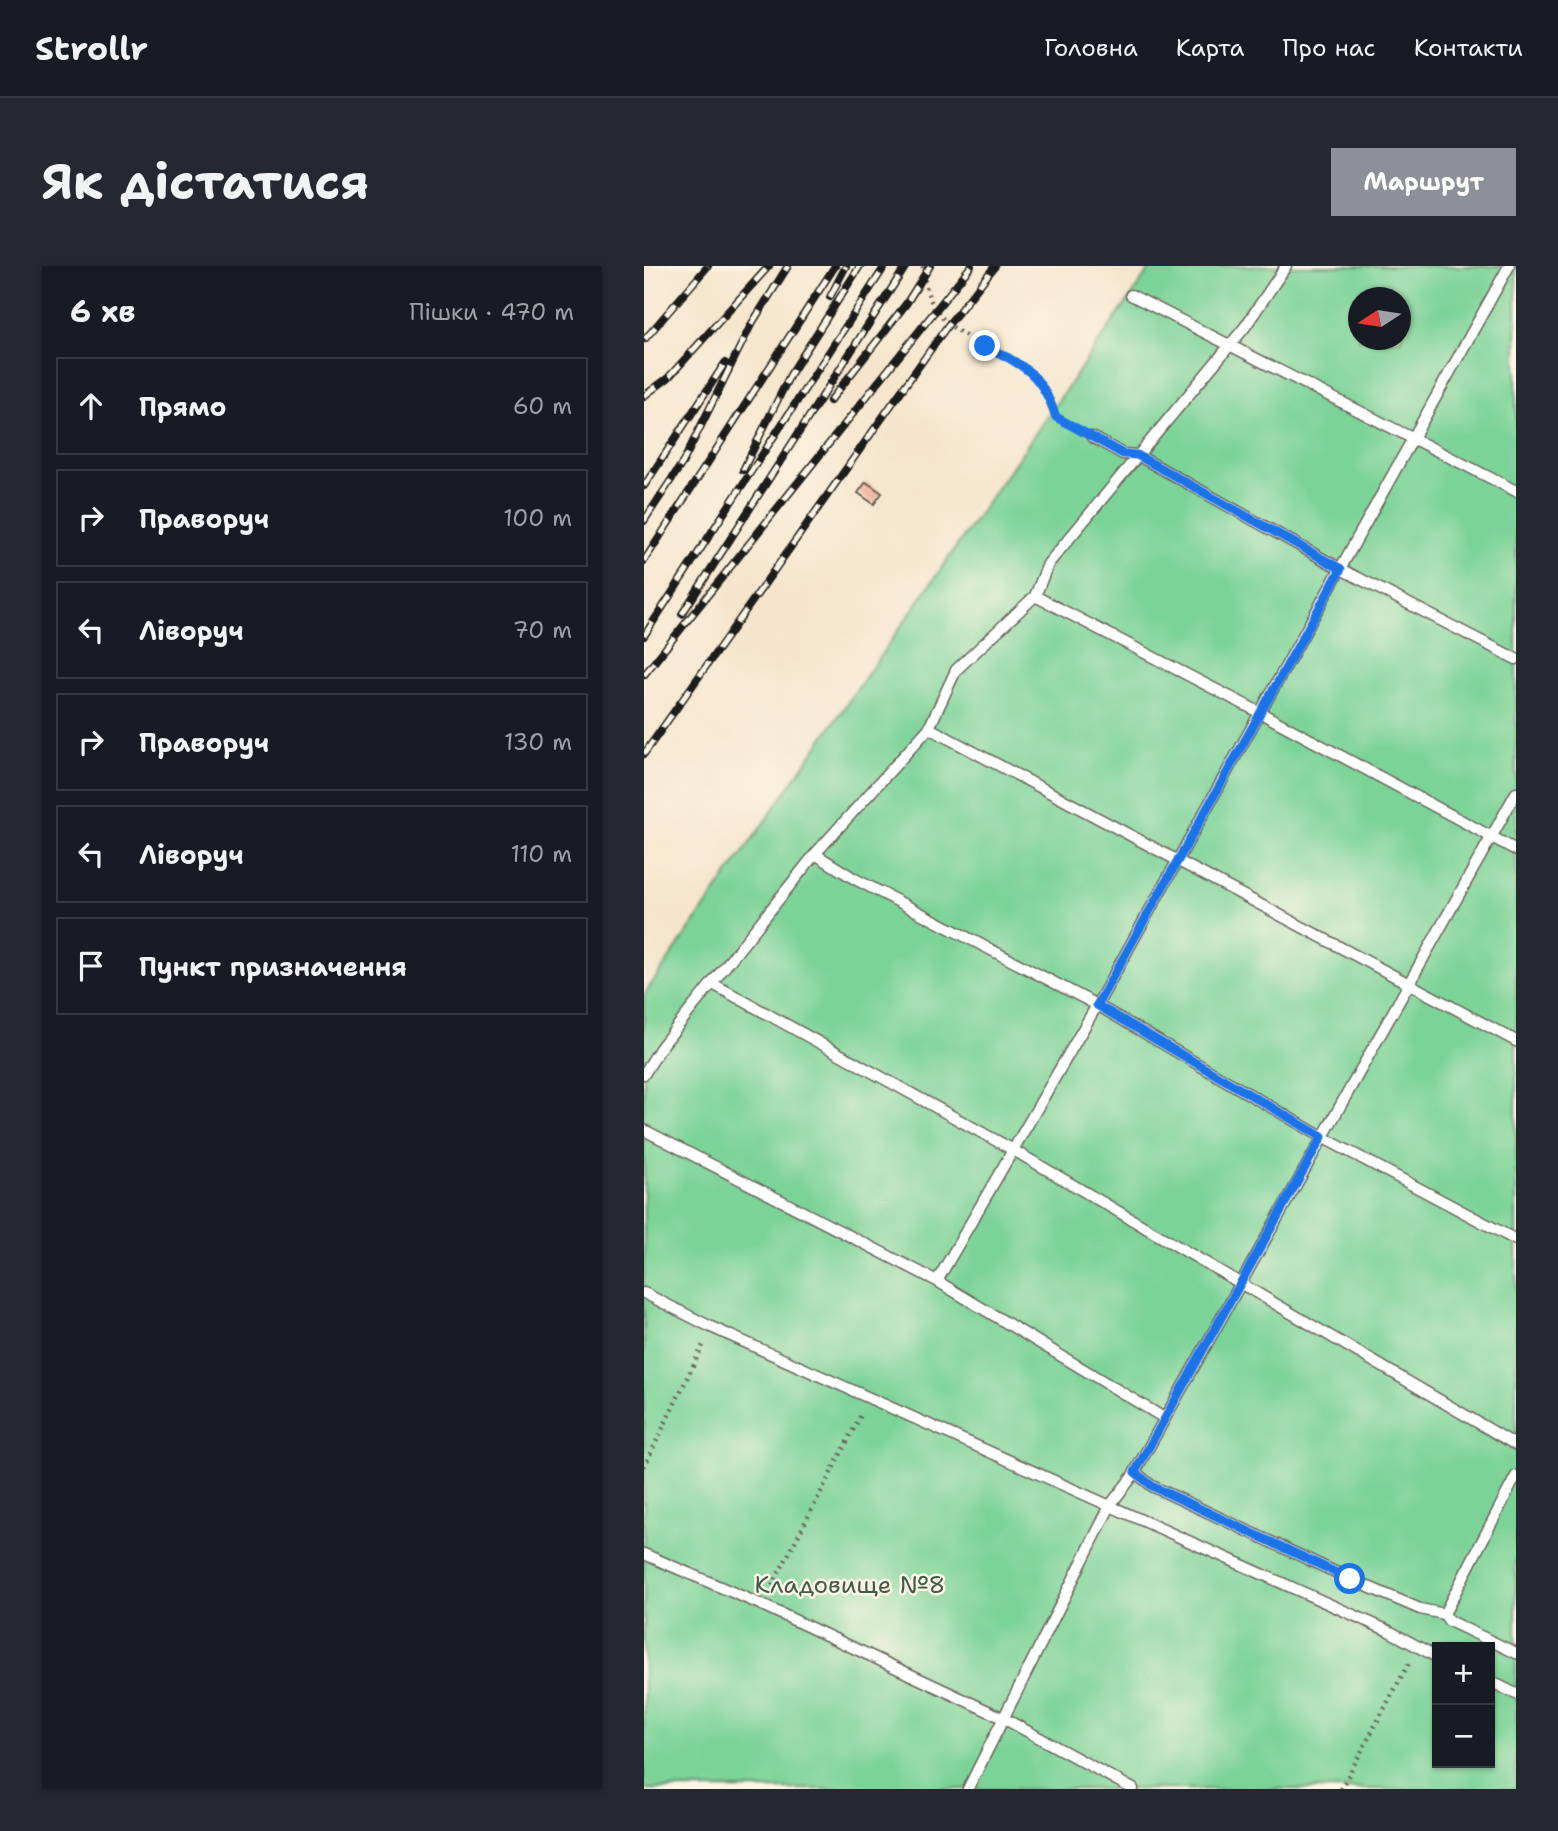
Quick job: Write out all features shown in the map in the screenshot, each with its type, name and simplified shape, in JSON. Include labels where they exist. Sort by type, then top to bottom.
[{"type":"lane","points":[[644,1074],[661,1047],[815,854],[929,728],[956,670],[1035,596],[1048,564],[1228,344],[1245,327],[1286,266]]},
{"type":"lane","points":[[937,1281],[1015,1151],[1509,268]]},
{"type":"lane","points":[[1131,295],[1516,491]]},
{"type":"lane","points":[[1093,437],[1123,454],[1137,455],[1341,569],[1516,659]]},
{"type":"lane","points":[[1035,596],[1516,850]]},
{"type":"lane","points":[[929,728],[1516,1041]]},
{"type":"lane","points":[[968,1789],[1111,1504],[1135,1472],[1516,793]]},
{"type":"lane","points":[[815,854],[855,880],[1097,1005],[1322,1137],[1516,1240]]},
{"type":"lane","points":[[713,984],[1015,1151],[1516,1445]]},
{"type":"lane","points":[[644,1130],[937,1281],[1164,1418]]},
{"type":"lane","points":[[644,1293],[711,1328],[1111,1504],[1389,1631],[1432,1655]]},
{"type":"lane","points":[[1135,1472],[1152,1486],[1350,1579],[1420,1609],[1444,1614],[1449,1621],[1516,1653]]},
{"type":"lane","points":[[1444,1614],[1516,1476]]},
{"type":"lane","points":[[644,1554],[762,1605],[1003,1718],[1133,1789]]},
{"type":"lane","points":[[1495,1684],[1516,1694]]},
{"type":"path","points":[[923,266],[936,310],[948,325],[1013,360],[1035,376],[1047,391],[1056,417],[1093,437]]},
{"type":"path","points":[[644,1467],[711,1328]]},
{"type":"path","points":[[762,1605],[871,1397]]},
{"type":"path","points":[[1341,1789],[1417,1648]]},
{"type":"green space","name":"Кладовище №8","points":[[1152,266],[1516,266],[1516,1789],[644,1789],[644,995]]},
{"type":"building","points":[[866,482],[882,493],[874,504],[858,493]]},
{"type":"railway","points":[[645,339],[708,266]]},
{"type":"railway","points":[[644,396],[668,378],[769,266]]},
{"type":"railway","points":[[644,521],[683,462],[751,325],[788,266]]},
{"type":"railway","points":[[644,561],[835,266]]},
{"type":"railway","points":[[830,297],[846,266]]},
{"type":"railway","points":[[743,470],[790,375],[860,266]]},
{"type":"railway","points":[[644,636],[885,266]]},
{"type":"railway","points":[[682,614],[906,266]]},
{"type":"railway","points":[[830,401],[906,304],[930,266]]},
{"type":"railway","points":[[644,675],[971,266]]},
{"type":"railway","points":[[644,754],[948,325],[995,266]]},
{"type":"railway","points":[[644,486],[725,363]]},
{"type":"route","points":[[985,346],[1013,360],[1035,376],[1047,391],[1056,417],[1123,454],[1137,455],[1341,569],[1097,1005],[1322,1137],[1135,1472],[1152,1486],[1350,1579]]}]
